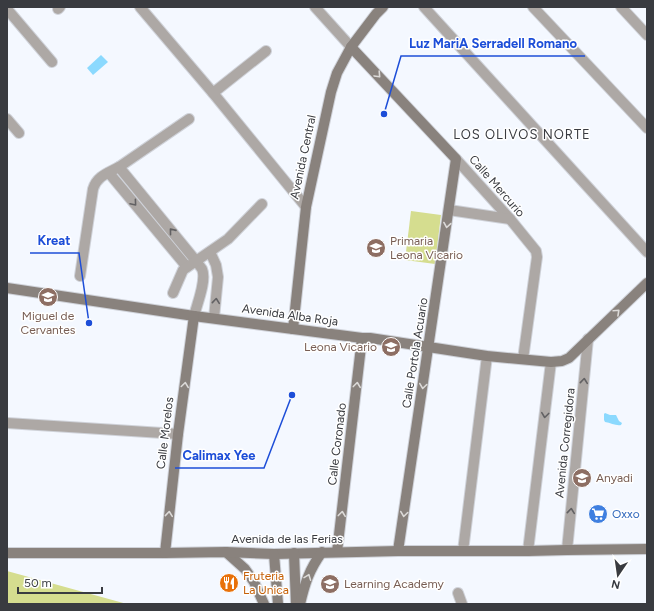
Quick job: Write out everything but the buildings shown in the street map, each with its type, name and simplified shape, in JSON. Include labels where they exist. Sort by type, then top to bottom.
[{"type":"street","points":[[140,7],[306,207]]},
{"type":"street","name":"Calle Mercurio","points":[[315,7],[456,159],[510,219],[536,251],[523,359]]},
{"type":"street","name":"Avenida Central","points":[[293,328],[306,207],[330,92],[337,72],[351,46],[383,7]]},
{"type":"street","points":[[424,7],[647,252]]},
{"type":"street","points":[[533,7],[647,128]]},
{"type":"street","points":[[621,7],[647,35]]},
{"type":"street","points":[[7,9],[52,62]]},
{"type":"street","points":[[212,93],[266,51]]},
{"type":"street","points":[[7,119],[19,133]]},
{"type":"street","points":[[80,276],[95,183],[103,175],[119,167],[189,119]]},
{"type":"street","name":"Calle Portola Acuario","points":[[398,551],[456,159]]},
{"type":"street","points":[[119,167],[202,270],[203,283],[194,316]]},
{"type":"street","points":[[109,173],[187,267]]},
{"type":"street","points":[[173,293],[183,270],[228,239],[262,204]]},
{"type":"street","points":[[449,210],[510,219]]},
{"type":"street","points":[[210,252],[216,265],[218,277],[214,318]]},
{"type":"street","points":[[588,339],[647,283]]},
{"type":"street","name":"Avenida Alba Roja","points":[[7,288],[194,316],[370,338],[487,356],[551,362],[562,362],[569,358],[588,339]]},
{"type":"street","name":"Calle Morelos","points":[[165,553],[178,434],[194,316]]},
{"type":"street","name":"Calle Coronado","points":[[337,552],[362,338]]},
{"type":"street","name":"Avenida Corregidora","points":[[567,550],[588,339]]},
{"type":"street","points":[[463,551],[487,356]]},
{"type":"street","points":[[528,551],[551,362]]},
{"type":"street","points":[[7,423],[178,434]]},
{"type":"street","points":[[567,550],[647,549]]},
{"type":"street","name":"Avenida de las Ferias","points":[[7,553],[226,552],[274,554],[322,552],[567,550]]},
{"type":"street","points":[[226,552],[245,569],[254,582],[264,604]]},
{"type":"street","points":[[300,604],[308,575],[322,552]]},
{"type":"street","points":[[294,553],[296,604]]},
{"type":"street","points":[[274,554],[278,604]]},
{"type":"street","points":[[458,593],[462,604]]},
{"type":"green space","points":[[411,211],[441,215],[435,264],[405,260]]},
{"type":"green space","points":[[7,571],[127,604],[7,604]]},
{"type":"water","points":[[101,55],[108,62],[93,75],[87,68]]},
{"type":"water","points":[[605,413],[616,415],[622,423],[621,425],[605,422]]},
{"type":"place","name":"Luz MariA Serradell Romano","points":[[384,114]]},
{"type":"place","name":"Primaria Leona Vicario","points":[[376,248]]},
{"type":"place","name":"Miguel de Cervantes","points":[[48,297]]},
{"type":"place","name":"Kreat","points":[[89,323]]},
{"type":"place","name":"Leona Vicario","points":[[391,347]]},
{"type":"place","name":"Calimax Yee","points":[[292,395]]},
{"type":"place","name":"Anyadi","points":[[582,478]]},
{"type":"place","name":"Oxxo","points":[[598,514]]},
{"type":"place","name":"Fruteria La Unica","points":[[229,583]]},
{"type":"place","name":"Learning Academy","points":[[330,584]]},
{"type":"district","name":"LOS OLIVOS NORTE","points":[[522,134]]}]
